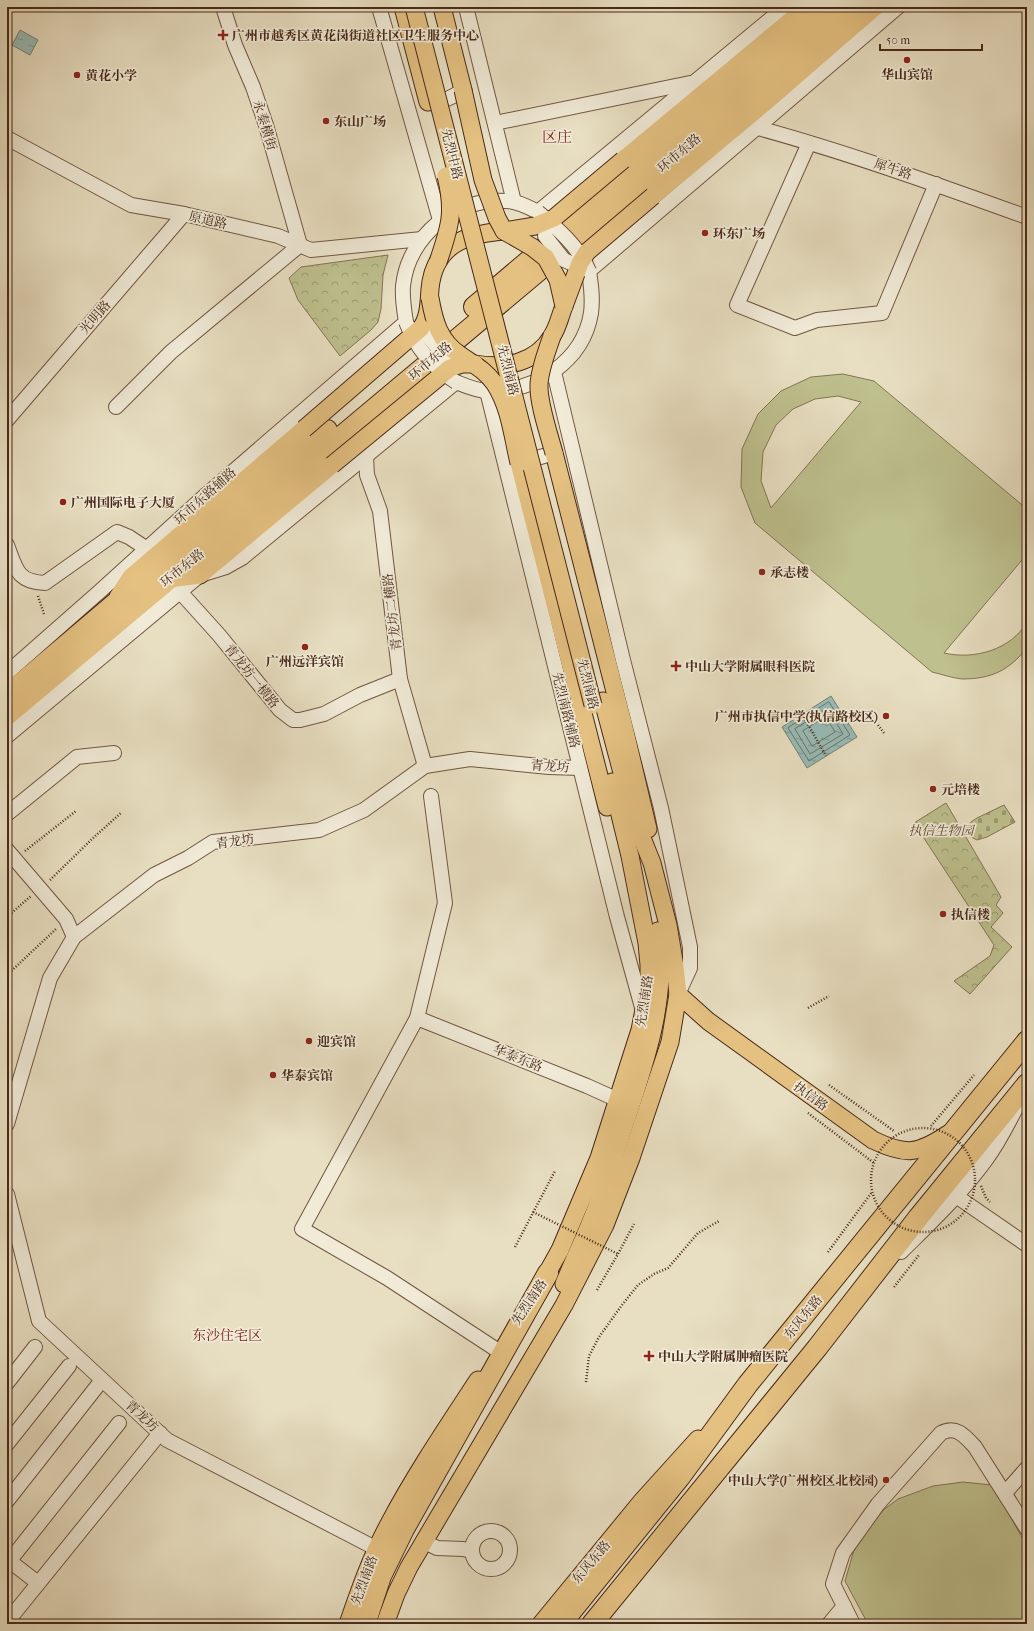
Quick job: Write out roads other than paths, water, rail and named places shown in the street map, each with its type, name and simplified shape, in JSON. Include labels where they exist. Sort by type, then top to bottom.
[{"type":"highway","name":"环市东路","points":[[7,695],[106,599],[172,577],[250,494],[408,363],[828,7]]},
{"type":"highway","name":"环市东路","points":[[7,715],[172,577],[866,10]]},
{"type":"highway","name":"东风东路","points":[[748,1384],[1027,1041]]},
{"type":"highway","points":[[592,1624],[817,1348],[850,1304],[1027,1085]]},
{"type":"highway","points":[[366,1624],[381,1576],[404,1529],[548,1273]]},
{"type":"highway","points":[[561,1624],[680,1477],[748,1384]]},
{"type":"main road","points":[[106,599],[304,429],[414,325],[427,316],[431,280],[448,233],[452,207],[448,183],[428,102],[402,7]]},
{"type":"main road","name":"先烈中路","points":[[414,7],[494,297]]},
{"type":"main road","name":"先烈中路","points":[[426,7],[494,297]]},
{"type":"main road","points":[[442,7],[463,90],[483,180],[497,218],[504,231],[527,243],[546,258],[558,280],[564,306]]},
{"type":"main road","points":[[438,262],[450,248],[460,240],[485,232],[504,231],[566,208],[807,7]]},
{"type":"main road","points":[[652,863],[648,828],[643,804],[554,454],[539,385],[541,372],[552,336],[564,306],[584,267],[587,252],[763,105],[866,10]]},
{"type":"main road","name":"先烈南路","points":[[348,1624],[377,1548],[408,1490],[548,1273],[588,1185],[618,1100],[644,1013],[649,984],[647,943],[598,703],[494,297]]},
{"type":"main road","points":[[430,298],[435,324],[443,340],[455,352],[475,364],[490,378],[501,396],[509,420],[608,809],[621,842],[630,856]]},
{"type":"main road","points":[[172,577],[200,575],[332,465],[453,375],[462,364],[475,364],[492,367],[515,364],[534,354],[552,336]]},
{"type":"main road","name":"先烈南路","points":[[385,1624],[399,1587],[423,1541],[564,1305],[587,1262],[619,1190],[644,1122],[670,1042],[678,994],[669,930],[652,863],[634,818],[598,703]]},
{"type":"main road","name":"先烈南路","points":[[534,1356],[598,1204],[634,1095],[653,1030],[659,1003],[661,980],[660,947],[634,818]]},
{"type":"main road","name":"执信路","points":[[678,994],[708,1021],[873,1140],[900,1150],[919,1150],[928,1147],[956,1128]]},
{"type":"main road","name":"东风东路","points":[[541,1624],[642,1501],[748,1384]]},
{"type":"street","name":"永泰横街","points":[[223,7],[235,45],[253,87],[266,125],[300,245]]},
{"type":"street","points":[[379,7],[440,220]]},
{"type":"street","points":[[466,7],[514,202]]},
{"type":"street","points":[[542,217],[692,83],[785,7]]},
{"type":"street","points":[[584,267],[758,128],[898,7]]},
{"type":"street","points":[[494,122],[692,83]]},
{"type":"street","points":[[428,102],[433,103],[447,99],[463,90]]},
{"type":"street","name":"犀牛路","points":[[758,128],[809,142],[936,184],[1027,217]]},
{"type":"street","name":"原道路","points":[[7,138],[131,205],[184,214],[278,236],[311,250],[422,239]]},
{"type":"street","points":[[809,142],[737,305],[795,328],[817,320],[882,313],[936,184]]},
{"type":"street","points":[[542,217],[514,202],[496,200],[476,203],[457,210],[440,220],[422,239],[409,262],[403,285],[403,307],[414,325],[443,354],[453,375],[468,387],[487,391],[507,390],[527,386],[554,372],[568,359],[578,346],[586,330],[591,314],[593,292],[584,267]]},
{"type":"street","name":"光明路","points":[[7,420],[184,214]]},
{"type":"street","points":[[542,217],[545,236],[564,260],[584,267]]},
{"type":"street","points":[[116,407],[172,352],[300,245]]},
{"type":"street","name":"环市东路辅路","points":[[7,673],[106,599],[147,549],[207,494],[414,325]]},
{"type":"street","points":[[554,372],[621,652],[662,815],[690,948],[690,968],[678,994]]},
{"type":"street","points":[[200,575],[226,567],[242,558],[366,457],[453,375]]},
{"type":"street","name":"先烈南路辅路","points":[[487,391],[617,918],[644,1013]]},
{"type":"street","points":[[519,463],[554,454]]},
{"type":"street","name":"青龙坊二横路","points":[[366,457],[367,476],[380,511],[400,679],[425,766]]},
{"type":"street","points":[[7,546],[16,571],[31,582],[45,583],[117,532],[129,537],[147,549],[131,577],[172,577]]},
{"type":"street","points":[[7,736],[172,577]]},
{"type":"street","name":"青龙坊一横路","points":[[172,577],[280,710],[293,720],[300,720],[324,714],[360,694],[400,679]]},
{"type":"street","points":[[7,814],[77,757],[114,753]]},
{"type":"street","name":"青龙坊","points":[[7,1124],[50,978],[74,937],[154,875],[188,858],[213,842],[319,830],[364,810],[425,766],[470,759],[549,767],[580,768]]},
{"type":"street","points":[[431,796],[445,903],[417,1018],[302,1229],[387,1278],[497,1350]]},
{"type":"street","points":[[11,854],[66,919],[74,937]]},
{"type":"street","name":"华泰东路","points":[[417,1018],[587,1086],[618,1100]]},
{"type":"street","points":[[850,1304],[956,1196],[989,1155],[1027,1085]]},
{"type":"street","points":[[956,1196],[1027,1245]]},
{"type":"street","name":"青龙坊","points":[[8,1202],[39,1321],[167,1440],[377,1548]]},
{"type":"street","points":[[7,1383],[35,1347]]},
{"type":"street","points":[[7,1444],[69,1366]]},
{"type":"street","points":[[7,1501],[102,1380]]},
{"type":"street","points":[[38,1583],[8,1561],[119,1423]]},
{"type":"street","points":[[852,1624],[833,1584],[843,1553],[878,1504],[941,1433],[948,1430],[956,1431],[967,1438],[975,1447],[1027,1529]]},
{"type":"street","points":[[7,1622],[160,1433]]},
{"type":"street","points":[[1005,1493],[1027,1468]]},
{"type":"street","points":[[423,1541],[437,1548],[464,1549],[472,1551]]},
{"type":"street","points":[[829,1624],[844,1606]]},
{"type":"water","points":[[20,30],[38,40],[30,55],[12,45]]},
{"type":"water","points":[[831,696],[857,737],[807,768],[782,727]]},
{"type":"place","name":"广州市越秀区黄花岗街道社区卫生服务中心","points":[[223,35]]},
{"type":"place","name":"华山宾馆","points":[[907,60]]},
{"type":"place","name":"黄花小学","points":[[77,75]]},
{"type":"place","name":"东山广场","points":[[326,121]]},
{"type":"place","name":"环东广场","points":[[705,233]]},
{"type":"place","name":"广州国际电子大厦","points":[[63,502]]},
{"type":"place","name":"承志楼","points":[[762,572]]},
{"type":"place","name":"广州远洋宾馆","points":[[305,647]]},
{"type":"place","name":"中山大学附属眼科医院","points":[[676,666]]},
{"type":"place","name":"广州市执信中学(执信路校区)","points":[[886,716]]},
{"type":"place","name":"元培楼","points":[[933,789]]},
{"type":"place","name":"执信楼","points":[[943,914]]},
{"type":"place","name":"迎宾馆","points":[[309,1041]]},
{"type":"place","name":"华泰宾馆","points":[[273,1075]]},
{"type":"place","name":"中山大学附属肿瘤医院","points":[[649,1356]]},
{"type":"place","name":"中山大学(广州校区北校园)","points":[[886,1480]]},
{"type":"district","name":"区庄","points":[[557,137]]},
{"type":"district","name":"东沙住宅区","points":[[227,1335]]},
{"type":"park label","name":"执信生物园","points":[[941,830]]}]
